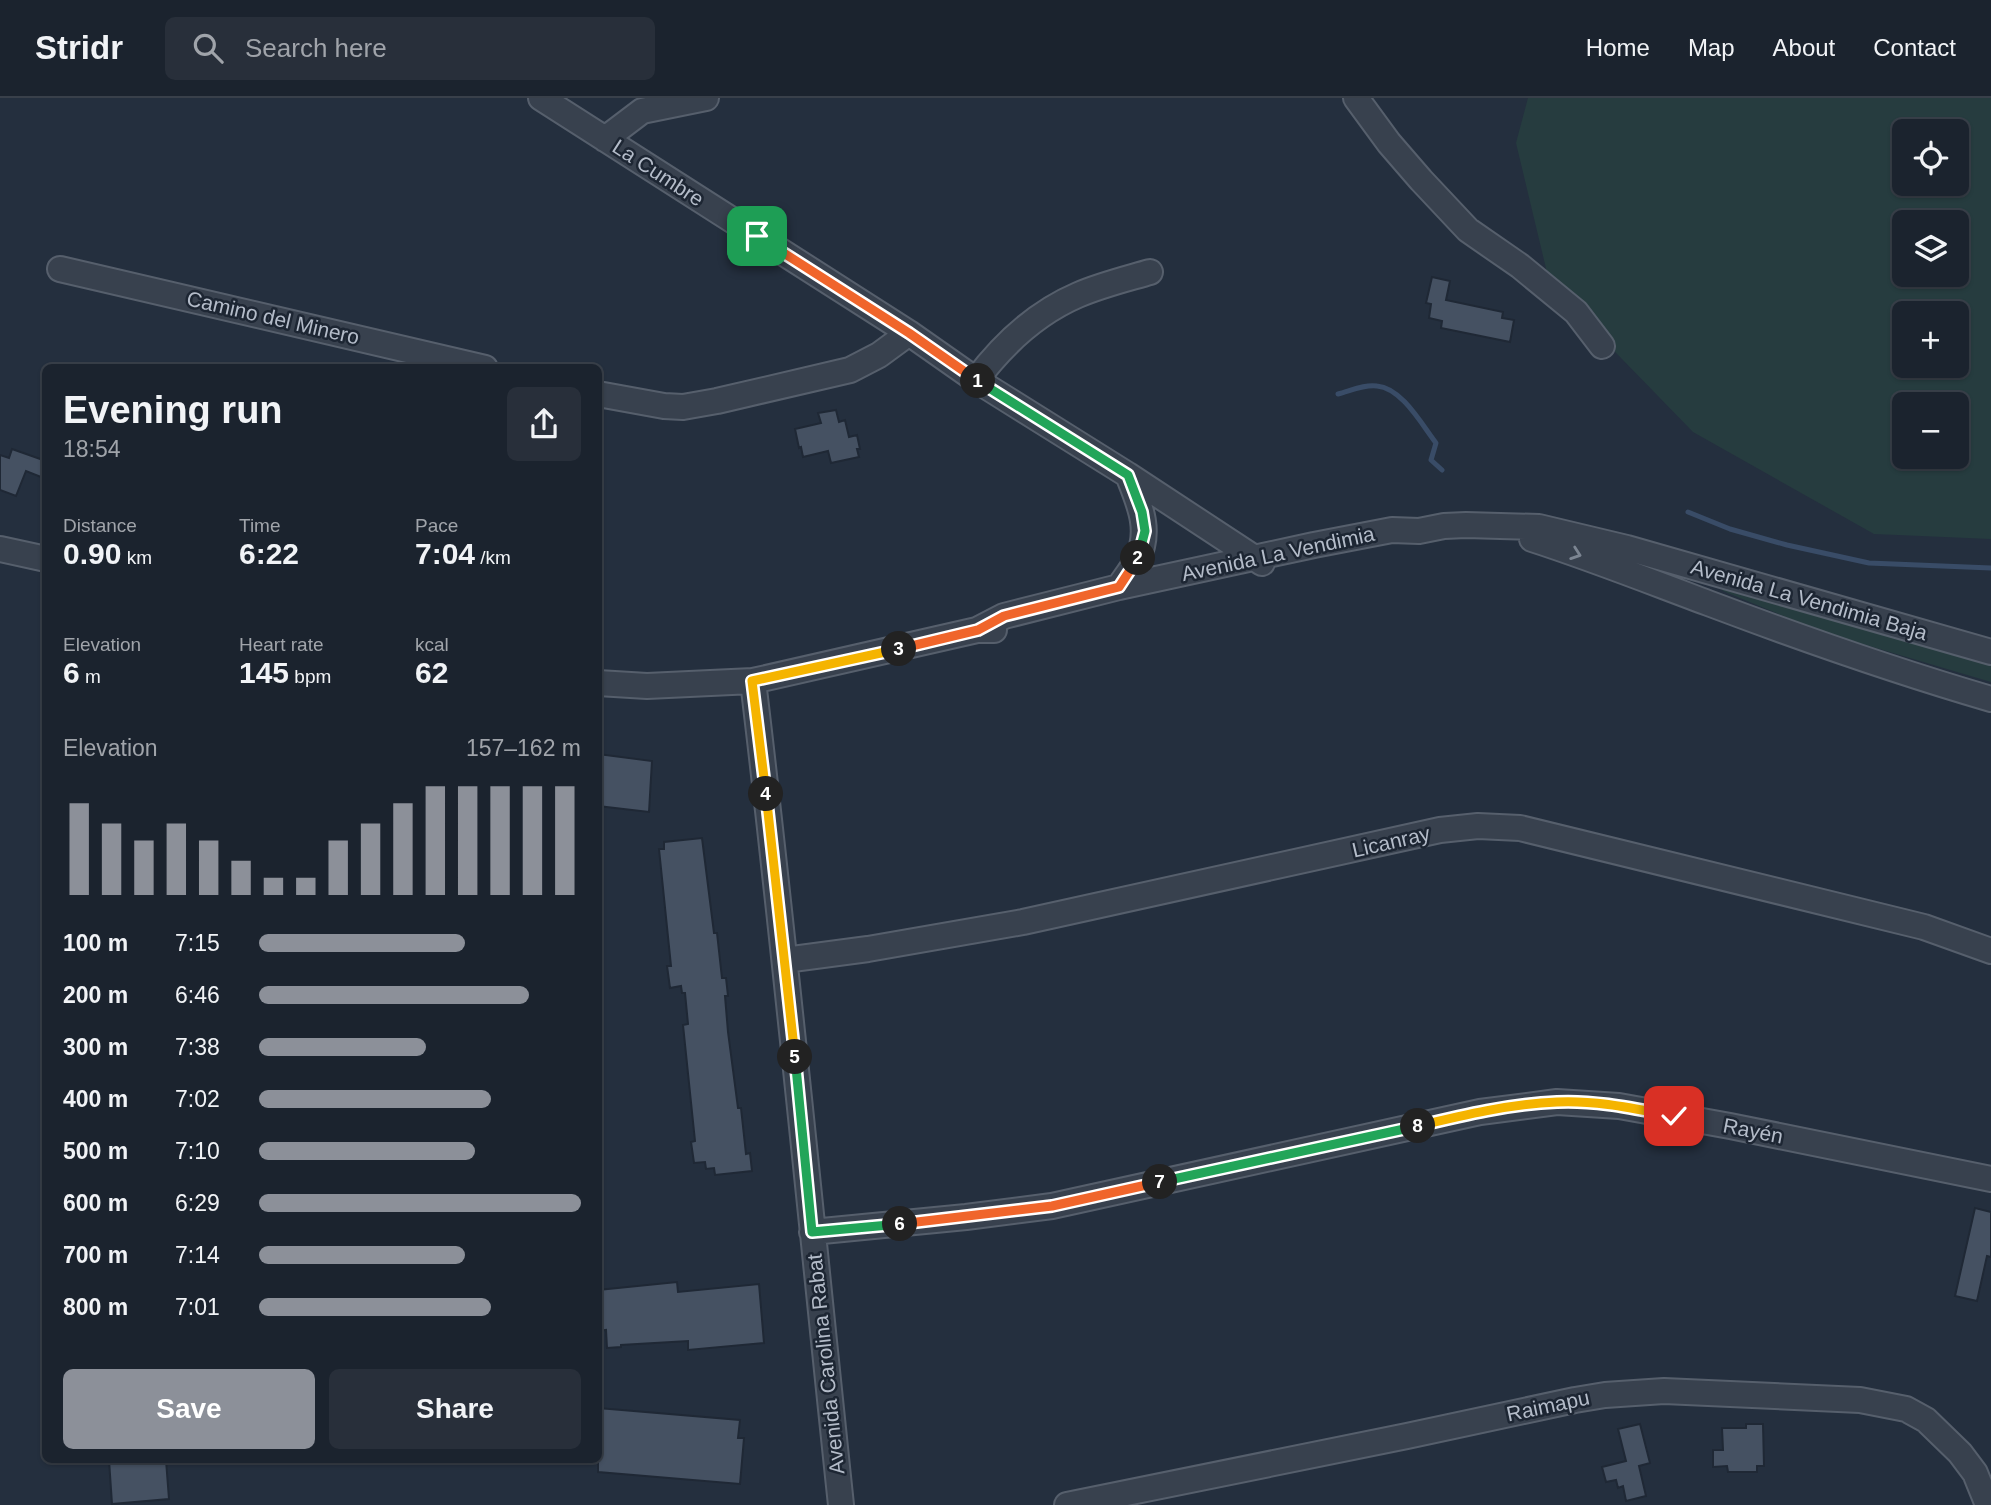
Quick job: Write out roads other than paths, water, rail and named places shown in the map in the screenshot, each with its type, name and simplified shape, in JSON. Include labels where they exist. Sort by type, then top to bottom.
[{"type":"street","name":"La Cumbre","points":[[541,98],[909,333],[976,380],[1263,564]]},
{"type":"street","points":[[605,139],[642,111],[706,98]]},
{"type":"street","points":[[1356,98],[1389,143],[1468,230],[1520,266],[1576,312],[1602,346]]},
{"type":"street","name":"Camino del Minero","points":[[60,269],[468,364]]},
{"type":"street","points":[[976,380],[1016,334],[1046,312],[1079,294],[1150,272]]},
{"type":"street","points":[[602,395],[664,406],[684,407],[717,401],[850,370],[879,355],[909,333]]},
{"type":"street","points":[[1119,587],[1138,559],[1145,531],[1142,512],[1128,475]]},
{"type":"street","name":"Avenida La Vendimia","points":[[978,630],[1004,616],[1119,587],[1394,542],[1419,531],[1444,526],[1488,525]]},
{"type":"street","name":"Avenida La Vendimia Baja","points":[[1488,525],[1539,527],[1627,548],[1991,652]]},
{"type":"street","name":"Avenida La Vendimia Baja","points":[[1488,525],[1909,674],[1991,699]]},
{"type":"street","name":"Avenida La Vendimia Baja","points":[[1627,548],[1707,603]]},
{"type":"street","points":[[0,549],[42,558]]},
{"type":"street","name":"Avenida La Vendimia","points":[[602,683],[647,687],[752,681],[978,630],[1006,629],[1263,564]]},
{"type":"street","name":"Avenida Carolina Rabat","points":[[752,681],[785,960],[841,1505]]},
{"type":"street","name":"Licanray","points":[[785,960],[868,949],[1023,922],[1440,830],[1478,826],[1520,828],[1924,927],[1991,951]]},
{"type":"street","name":"Rayén","points":[[812,1232],[1052,1206],[1480,1112],[1557,1102],[1644,1110],[1991,1179]]},
{"type":"street","name":"Raimapu","points":[[1067,1505],[1583,1398],[1664,1391],[1860,1400],[1906,1409],[1926,1420],[1960,1453],[1975,1473],[1988,1505]]},
{"type":"waterway","points":[[1338,394],[1372,386],[1386,388],[1395,393],[1411,408],[1436,443],[1431,460],[1442,470]]},
{"type":"waterway","points":[[1688,512],[1730,529],[1869,563],[1991,568]]}]
